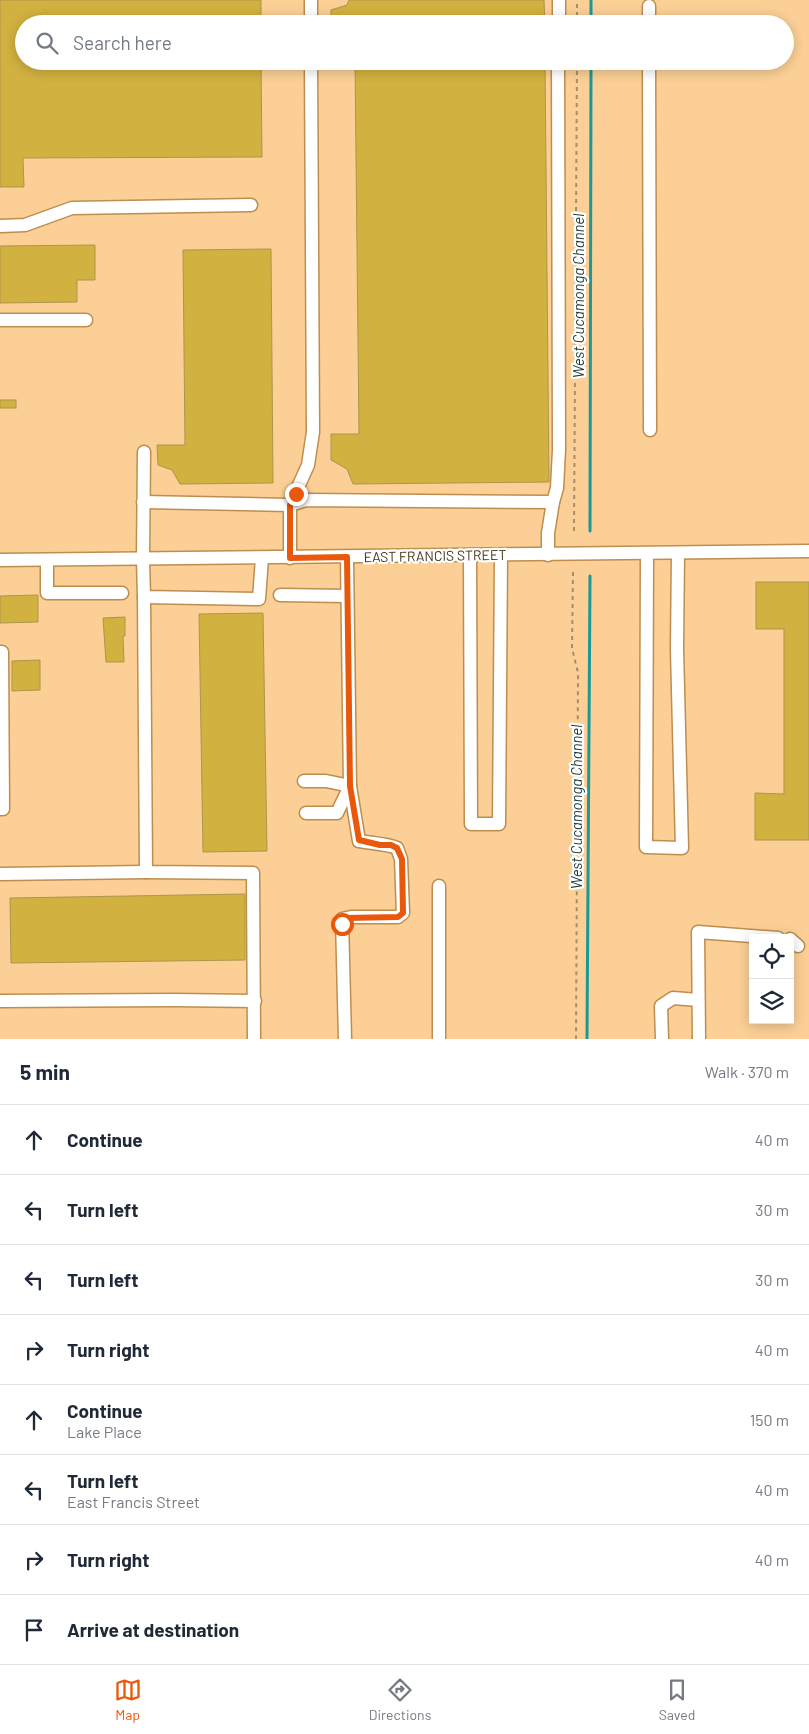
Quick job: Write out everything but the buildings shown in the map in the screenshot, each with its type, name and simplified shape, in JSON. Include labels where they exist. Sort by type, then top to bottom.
[{"type":"street","points":[[311,0],[311,15]]},
{"type":"street","points":[[559,0],[559,15]]},
{"type":"street","points":[[649,6],[649,15]]},
{"type":"street","points":[[290,558],[290,505],[308,465],[313,432],[311,70]]},
{"type":"street","points":[[548,555],[548,533],[557,488],[559,450],[558,70]]},
{"type":"street","points":[[649,70],[650,430]]},
{"type":"street","points":[[0,226],[25,225],[72,208],[251,205]]},
{"type":"street","points":[[0,320],[86,320]]},
{"type":"street","points":[[144,452],[143,559],[146,872]]},
{"type":"street","points":[[144,502],[290,505],[306,500],[553,502]]},
{"type":"street","name":"EAST FRANCIS STREET","points":[[0,560],[809,551]]},
{"type":"street","points":[[647,553],[646,847],[682,848],[678,553]]},
{"type":"street","points":[[470,556],[471,824],[499,824],[501,555]]},
{"type":"street","points":[[345,1039],[342,920],[345,918],[398,917],[403,913],[402,859],[397,848],[391,845],[380,845],[359,840],[350,786],[347,557]]},
{"type":"street","points":[[144,597],[259,598],[262,558]]},
{"type":"street","points":[[46,560],[47,593],[122,593]]},
{"type":"street","points":[[280,595],[347,596]]},
{"type":"street","points":[[0,652],[2,652],[3,809],[0,809]]},
{"type":"street","points":[[304,781],[326,781],[350,786]]},
{"type":"street","points":[[306,814],[337,813],[350,786]]},
{"type":"street","points":[[0,874],[253,873],[254,1039]]},
{"type":"street","points":[[439,886],[439,1039]]},
{"type":"street","points":[[698,1039],[698,932],[749,936]]},
{"type":"street","points":[[662,1039],[661,1006],[673,998],[698,1000]]},
{"type":"street","points":[[0,1001],[174,1000],[255,1002]]},
{"type":"path","points":[[577,0],[577,15]]},
{"type":"path","points":[[574,531],[577,70]]},
{"type":"path","points":[[573,572],[572,648],[578,673],[576,1039]]},
{"type":"shaded area","points":[[0,0],[809,0],[809,1039],[0,1039]]},
{"type":"waterway","name":"West Cucamonga Channel","points":[[591,0],[591,15]]},
{"type":"waterway","name":"West Cucamonga Channel","points":[[590,531],[591,70]]},
{"type":"waterway","name":"West Cucamonga Channel","points":[[587,1039],[590,576]]},
{"type":"route","points":[[296,494],[290,505],[290,558],[347,557],[350,786],[359,840],[380,845],[391,845],[397,848],[402,859],[403,913],[398,917],[345,918],[342,920],[342,924]]}]
